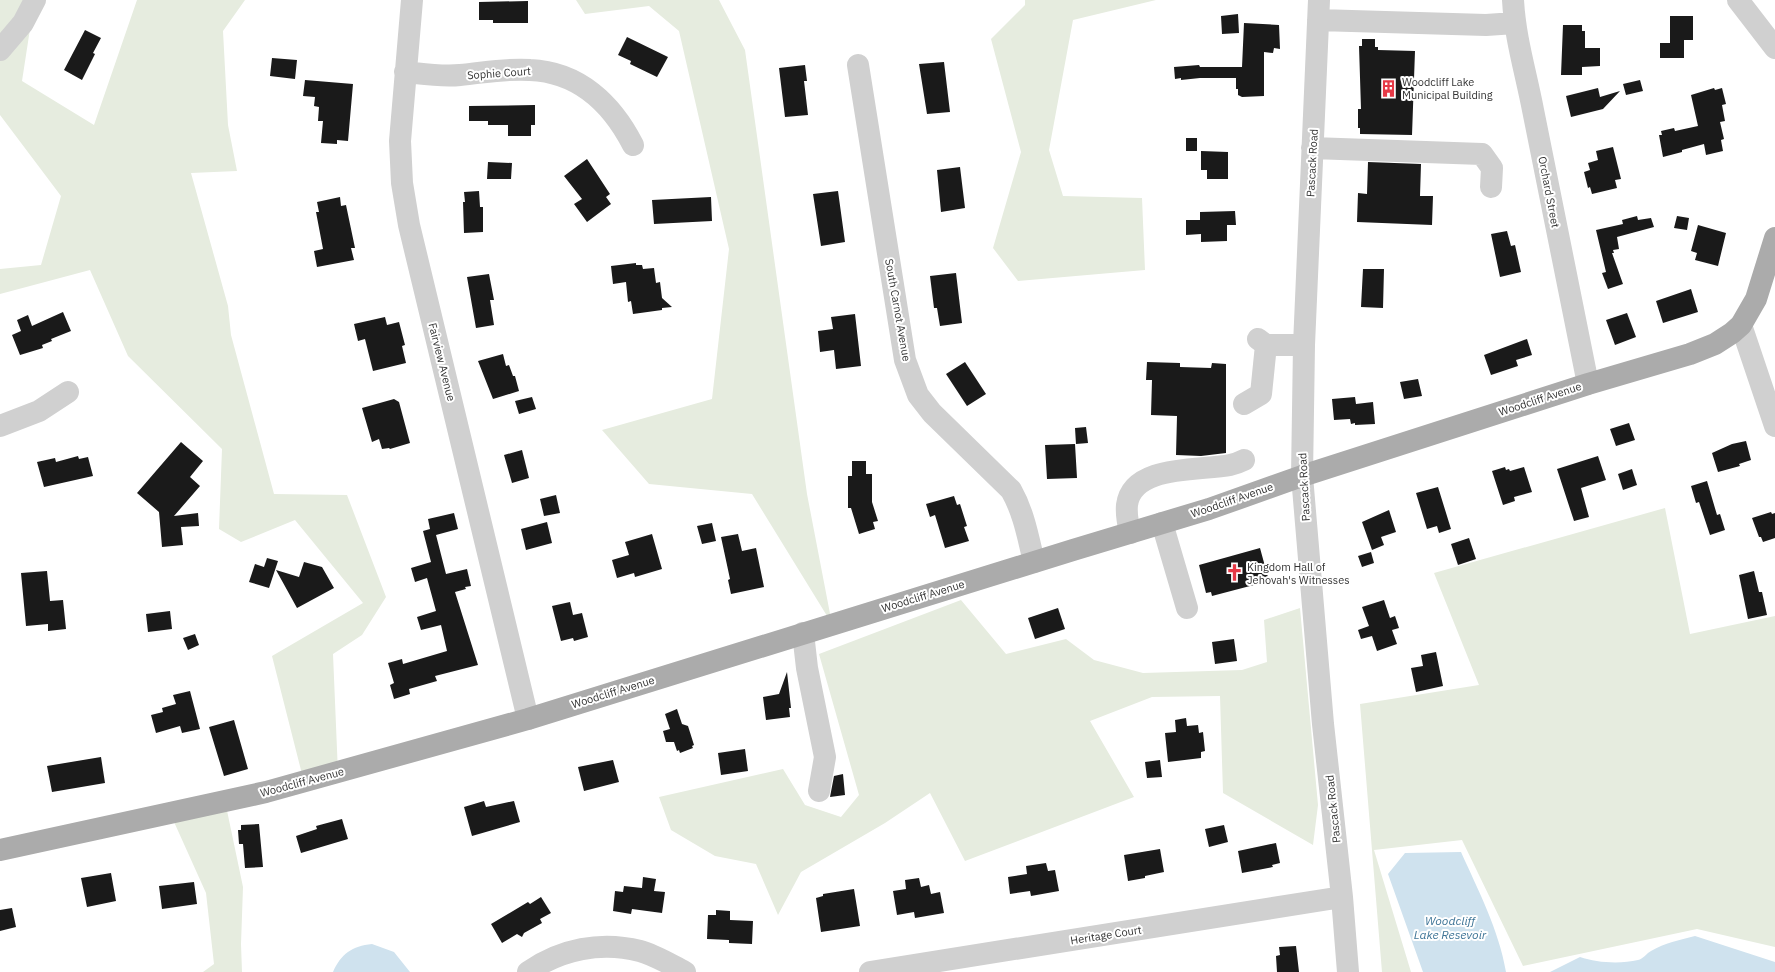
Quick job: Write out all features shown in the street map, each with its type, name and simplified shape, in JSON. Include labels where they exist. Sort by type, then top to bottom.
[{"type":"main road","name":"Woodcliff Avenue","points":[[0,850],[266,792],[528,719],[1209,509],[1302,476],[1588,384],[1690,354],[1715,344],[1732,334],[1741,325],[1756,299],[1775,238]]},
{"type":"street","points":[[0,50],[22,23],[35,0]]},
{"type":"street","name":"Fairview Avenue","points":[[412,0],[400,141],[402,183],[409,225],[528,719]]},
{"type":"street","name":"Orchard Street","points":[[1513,0],[1516,36],[1533,110],[1588,384]]},
{"type":"street","points":[[1738,0],[1744,11],[1775,48]]},
{"type":"street","points":[[1319,10],[1486,25],[1515,23]]},
{"type":"street","name":"Pascack Road","points":[[1319,10],[1304,345],[1302,476],[1323,724],[1342,898],[1348,972]]},
{"type":"street","name":"South Carnot Avenue","points":[[858,65],[905,360],[918,395],[932,412],[1011,490],[1019,504],[1024,519],[1034,562]]},
{"type":"street","name":"Sophie Court","points":[[405,72],[437,76],[529,70],[549,72],[568,78],[586,87],[602,100],[626,131],[633,145]]},
{"type":"street","points":[[1312,148],[1482,154],[1492,168],[1491,187]]},
{"type":"street","points":[[1741,325],[1775,426]]},
{"type":"street","points":[[1244,404],[1261,394],[1262,342],[1304,345]]},
{"type":"street","points":[[0,426],[39,411],[68,392]]},
{"type":"street","points":[[1130,533],[1127,503],[1133,492],[1145,481],[1170,471],[1229,465],[1244,460]]},
{"type":"street","points":[[1162,523],[1187,608]]},
{"type":"street","points":[[803,633],[806,668],[826,757],[818,791]]},
{"type":"street","name":"Heritage Court","points":[[870,972],[1342,898]]},
{"type":"street","points":[[528,972],[540,963],[565,954],[582,949],[605,946],[642,951],[685,972]]},
{"type":"shaded area","points":[[0,0],[30,0],[34,3],[22,81],[94,125],[137,0],[245,0],[223,31],[228,125],[237,171],[191,173],[228,306],[231,335],[274,494],[347,495],[386,597],[362,635],[333,654],[338,773],[304,782],[272,656],[363,603],[295,520],[241,542],[219,529],[222,449],[128,356],[90,270],[0,294],[0,269],[41,265],[61,196],[0,115]]},
{"type":"shaded area","points":[[576,0],[719,0],[745,50],[807,494],[832,624],[752,494],[649,484],[602,430],[712,399],[729,249],[679,31],[649,6],[585,14]]},
{"type":"shaded area","points":[[1025,0],[1156,0],[1073,20],[1049,150],[1063,196],[1142,198],[1145,270],[1018,281],[993,248],[1021,152],[991,39],[1025,5]]},
{"type":"shaded area","points":[[1665,508],[1690,634],[1775,616],[1775,947],[1697,929],[1523,966],[1462,840],[1374,850],[1411,972],[1382,972],[1360,704],[1479,685],[1434,573]]},
{"type":"shaded area","points":[[961,600],[1006,654],[1066,639],[1094,660],[1143,673],[1242,670],[1267,662],[1264,620],[1300,608],[1318,805],[1313,845],[1223,793],[1220,696],[1152,697],[1090,721],[1134,797],[965,861],[930,793],[885,823],[801,872],[778,915],[756,864],[715,856],[671,830],[659,797],[783,769],[805,805],[841,817],[859,795],[819,654]]},
{"type":"shaded area","points":[[225,801],[243,887],[241,944],[242,972],[203,972],[214,964],[206,893],[170,813]]},
{"type":"water","name":"Woodcliff Lake Resevoir","points":[[1461,852],[1493,926],[1503,956],[1506,972],[1423,972],[1388,874],[1405,853]]},
{"type":"water","points":[[1695,936],[1775,962],[1775,972],[1550,972],[1580,957],[1594,961],[1609,962],[1638,960],[1651,951],[1662,946]]},
{"type":"water","points":[[372,944],[394,952],[410,972],[333,972],[340,960],[348,952],[365,945]]},
{"type":"building","points":[[528,1],[528,23],[493,23],[493,20],[479,20],[479,2]]},
{"type":"building","points":[[1238,14],[1239,33],[1222,34],[1221,16]]},
{"type":"building","points":[[1670,16],[1693,16],[1693,40],[1684,40],[1684,58],[1660,58],[1660,43],[1670,43]]},
{"type":"building","points":[[1244,23],[1279,25],[1280,49],[1274,48],[1273,53],[1264,52],[1264,96],[1242,97],[1238,95],[1238,89],[1236,89],[1236,78],[1175,79],[1174,67],[1199,65],[1200,67],[1242,67]]},
{"type":"building","points":[[1563,25],[1582,25],[1582,31],[1585,31],[1585,48],[1600,48],[1600,66],[1582,67],[1582,75],[1561,75]]},
{"type":"building","points":[[85,30],[101,38],[82,80],[64,70]]},
{"type":"building","points":[[627,37],[668,57],[657,77],[630,64],[631,61],[618,55]]},
{"type":"building","name":"Woodcliff Lake Municipal Building","points":[[1362,39],[1375,39],[1375,47],[1378,47],[1378,50],[1415,51],[1412,135],[1360,134],[1360,128],[1358,128],[1358,109],[1361,109],[1359,46],[1362,46]]},
{"type":"building","points":[[272,58],[297,60],[295,79],[270,76]]},
{"type":"building","points":[[944,62],[950,112],[927,114],[919,64]]},
{"type":"building","points":[[805,65],[807,81],[804,81],[808,115],[785,117],[779,68]]},
{"type":"building","points":[[305,80],[353,84],[348,141],[337,140],[337,144],[321,143],[323,121],[318,121],[319,107],[314,106],[315,97],[303,96]]},
{"type":"building","points":[[1640,80],[1643,91],[1626,95],[1623,84]]},
{"type":"building","points":[[1598,88],[1600,97],[1620,91],[1603,109],[1571,117],[1566,96]]},
{"type":"building","points":[[1714,88],[1715,90],[1722,88],[1726,104],[1722,105],[1725,121],[1720,122],[1724,139],[1721,140],[1723,151],[1706,155],[1704,144],[1663,157],[1659,135],[1662,135],[1661,131],[1674,128],[1675,131],[1698,126],[1691,95]]},
{"type":"building","points":[[535,105],[535,125],[531,125],[531,136],[508,136],[508,125],[488,125],[488,121],[469,121],[469,106]]},
{"type":"building","points":[[1186,138],[1197,138],[1197,151],[1186,151]]},
{"type":"building","points":[[1613,147],[1621,179],[1615,180],[1617,188],[1592,194],[1590,187],[1588,188],[1584,172],[1590,170],[1588,163],[1598,160],[1596,151]]},
{"type":"building","points":[[1201,151],[1228,152],[1228,179],[1207,179],[1207,170],[1201,170]]},
{"type":"building","points":[[587,159],[610,194],[606,197],[611,204],[587,222],[574,204],[582,199],[564,176]]},
{"type":"building","points":[[488,162],[512,163],[511,179],[487,179]]},
{"type":"building","points":[[1368,162],[1421,164],[1420,196],[1433,196],[1432,225],[1357,222],[1358,193],[1367,194]]},
{"type":"building","points":[[960,167],[965,208],[941,212],[937,170]]},
{"type":"building","points":[[479,191],[480,207],[483,207],[483,232],[464,233],[464,192]]},
{"type":"building","points":[[838,191],[845,242],[821,246],[813,194]]},
{"type":"building","points":[[340,197],[341,206],[346,205],[355,248],[351,248],[354,260],[317,267],[314,251],[323,249],[316,212],[319,212],[317,202]]},
{"type":"building","points":[[711,197],[712,221],[654,224],[652,200]]},
{"type":"building","points":[[1235,211],[1236,225],[1227,225],[1227,241],[1201,242],[1201,234],[1186,235],[1186,220],[1200,220],[1200,212]]},
{"type":"building","points":[[1637,216],[1638,220],[1651,218],[1654,227],[1617,237],[1619,249],[1613,250],[1614,253],[1612,253],[1623,284],[1608,289],[1602,273],[1606,272],[1596,230],[1623,224],[1622,220]]},
{"type":"building","points":[[1677,216],[1689,218],[1687,230],[1674,228]]},
{"type":"building","points":[[1698,225],[1726,233],[1718,266],[1695,260],[1697,253],[1691,251]]},
{"type":"building","points":[[1507,231],[1511,246],[1515,245],[1521,272],[1500,277],[1491,234]]},
{"type":"building","points":[[636,263],[636,265],[642,265],[643,269],[654,268],[656,283],[660,282],[662,298],[672,307],[633,314],[631,301],[628,302],[626,282],[613,284],[611,266]]},
{"type":"building","points":[[1363,269],[1384,269],[1383,308],[1361,307]]},
{"type":"building","points":[[956,273],[962,323],[940,326],[937,308],[934,308],[930,276]]},
{"type":"building","points":[[489,274],[494,300],[490,300],[494,325],[476,328],[467,277]]},
{"type":"building","points":[[1691,289],[1698,312],[1663,323],[1656,301]]},
{"type":"building","points":[[63,312],[71,331],[51,339],[52,341],[42,345],[43,348],[20,355],[12,335],[21,331],[17,320],[28,315],[32,326]]},
{"type":"building","points":[[1627,313],[1636,337],[1615,345],[1606,320]]},
{"type":"building","points":[[855,314],[861,366],[836,369],[834,350],[820,352],[818,331],[833,329],[831,317]]},
{"type":"building","points":[[385,317],[387,325],[399,322],[405,345],[402,346],[406,363],[373,371],[365,339],[358,341],[354,324]]},
{"type":"building","points":[[1527,339],[1532,355],[1516,360],[1518,366],[1491,375],[1484,355]]},
{"type":"building","points":[[503,354],[506,366],[509,365],[513,376],[515,376],[519,391],[493,399],[478,361]]},
{"type":"building","points":[[965,362],[986,394],[967,406],[946,374]]},
{"type":"building","points":[[1147,362],[1180,363],[1180,367],[1211,368],[1212,363],[1226,364],[1226,453],[1201,456],[1176,455],[1177,416],[1151,415],[1152,380],[1146,380]]},
{"type":"building","points":[[1418,379],[1422,396],[1404,399],[1400,382]]},
{"type":"building","points":[[532,397],[536,409],[519,414],[515,401]]},
{"type":"building","points":[[1355,397],[1356,404],[1373,402],[1375,424],[1355,425],[1355,423],[1351,424],[1350,419],[1334,420],[1332,399]]},
{"type":"building","points":[[394,399],[399,402],[410,443],[390,449],[382,449],[379,439],[372,442],[362,408]]},
{"type":"building","points":[[1629,423],[1635,440],[1616,446],[1610,429]]},
{"type":"building","points":[[1086,427],[1088,443],[1076,444],[1075,428]]},
{"type":"building","points":[[1746,441],[1751,460],[1739,464],[1740,466],[1718,472],[1712,453],[1732,444]]},
{"type":"building","points":[[181,442],[203,461],[190,477],[200,486],[174,516],[198,513],[199,526],[181,527],[183,545],[162,547],[159,512],[137,493]]},
{"type":"building","points":[[1075,444],[1077,478],[1047,479],[1045,445]]},
{"type":"building","points":[[522,450],[529,478],[512,483],[504,455]]},
{"type":"building","points":[[78,456],[79,459],[88,457],[93,476],[44,487],[37,462],[55,458],[56,462]]},
{"type":"building","points":[[1598,456],[1606,480],[1581,488],[1589,517],[1574,521],[1557,469]]},
{"type":"building","points":[[852,461],[866,461],[866,474],[872,474],[872,502],[878,521],[873,522],[875,529],[859,534],[851,508],[848,508],[848,476],[852,476]]},
{"type":"building","points":[[1505,467],[1506,470],[1509,469],[1510,471],[1524,467],[1532,492],[1514,497],[1515,501],[1503,505],[1492,471]]},
{"type":"building","points":[[1632,469],[1637,485],[1623,490],[1618,474]]},
{"type":"building","points":[[1707,481],[1717,515],[1720,514],[1725,530],[1710,535],[1699,502],[1696,503],[1691,486]]},
{"type":"building","points":[[1438,487],[1451,529],[1439,533],[1437,526],[1427,529],[1416,493]]},
{"type":"building","points":[[556,495],[560,513],[544,516],[540,499]]},
{"type":"building","points":[[954,496],[957,505],[960,504],[967,526],[964,527],[969,541],[945,548],[935,515],[930,517],[926,504]]},
{"type":"building","points":[[1389,510],[1396,532],[1381,537],[1384,545],[1372,550],[1362,522]]},
{"type":"building","points":[[1771,512],[1772,514],[1775,513],[1775,538],[1763,542],[1761,537],[1759,537],[1752,518]]},
{"type":"building","points":[[454,513],[458,529],[436,535],[446,574],[467,569],[471,586],[455,592],[478,665],[435,676],[437,681],[409,689],[410,694],[394,699],[390,685],[394,683],[388,663],[402,659],[403,664],[447,651],[441,625],[421,630],[417,617],[436,611],[427,578],[415,582],[411,568],[431,562],[423,531],[430,529],[428,519]]},
{"type":"building","points":[[547,522],[552,543],[526,550],[521,529]]},
{"type":"building","points":[[712,523],[716,541],[702,544],[697,526]]},
{"type":"building","points":[[652,534],[662,569],[635,577],[634,573],[617,578],[612,560],[629,555],[625,542]]},
{"type":"building","points":[[738,534],[742,551],[756,548],[764,587],[731,594],[728,580],[730,579],[721,537]]},
{"type":"building","points":[[1469,538],[1476,559],[1458,565],[1451,544]]},
{"type":"building","name":"Kingdom Hall of Jehovah's Witnesses","points":[[1260,548],[1269,581],[1212,596],[1211,592],[1206,593],[1199,565]]},
{"type":"building","points":[[1371,552],[1374,563],[1362,567],[1358,556]]},
{"type":"building","points":[[267,558],[278,561],[269,588],[249,582],[255,564],[264,567]]},
{"type":"building","points":[[304,562],[322,567],[334,588],[297,608],[276,570],[299,577]]},
{"type":"building","points":[[47,571],[50,601],[63,600],[66,629],[48,631],[48,624],[26,626],[21,573]]},
{"type":"building","points":[[1754,571],[1759,592],[1762,592],[1767,615],[1748,619],[1739,575]]},
{"type":"building","points":[[1384,600],[1390,618],[1395,616],[1399,628],[1392,630],[1397,644],[1377,651],[1372,636],[1361,639],[1358,630],[1369,626],[1362,607]]},
{"type":"building","points":[[570,602],[573,615],[582,613],[588,637],[574,641],[573,638],[561,641],[552,606]]},
{"type":"building","points":[[1058,608],[1065,629],[1035,639],[1028,618]]},
{"type":"building","points":[[170,611],[172,629],[148,632],[146,614]]},
{"type":"building","points":[[195,634],[199,645],[188,650],[183,638]]},
{"type":"building","points":[[1234,639],[1237,661],[1215,664],[1212,642]]},
{"type":"building","points":[[1436,652],[1443,686],[1416,692],[1411,668],[1423,666],[1421,655]]},
{"type":"building","points":[[787,672],[791,708],[789,708],[790,717],[766,720],[763,697],[779,694]]},
{"type":"building","points":[[190,691],[200,729],[182,733],[180,726],[156,733],[151,715],[163,712],[162,708],[176,704],[173,695]]},
{"type":"building","points":[[677,709],[682,724],[688,726],[694,745],[692,746],[693,748],[680,753],[679,750],[677,751],[674,742],[666,742],[663,731],[670,729],[665,714]]},
{"type":"building","points":[[1186,718],[1187,726],[1198,725],[1199,733],[1203,732],[1205,751],[1201,752],[1201,758],[1168,762],[1165,733],[1176,732],[1175,720]]},
{"type":"building","points":[[234,720],[248,769],[224,776],[209,727]]},
{"type":"building","points":[[745,749],[748,771],[721,775],[718,753]]},
{"type":"building","points":[[101,757],[105,783],[52,792],[47,766]]},
{"type":"building","points":[[613,760],[619,782],[584,791],[578,767]]},
{"type":"building","points":[[1160,760],[1162,777],[1147,778],[1145,762]]},
{"type":"building","points":[[843,774],[845,795],[830,797],[834,776]]},
{"type":"building","points":[[484,801],[486,807],[514,801],[520,822],[472,836],[464,807]]},
{"type":"building","points":[[342,819],[348,839],[301,853],[296,836],[317,829],[316,826]]},
{"type":"building","points":[[259,824],[263,867],[245,868],[243,844],[239,844],[238,830],[241,830],[241,825]]},
{"type":"building","points":[[1224,825],[1228,842],[1209,847],[1205,829]]},
{"type":"building","points":[[1276,843],[1280,863],[1272,865],[1273,867],[1242,873],[1238,851]]},
{"type":"building","points":[[1160,849],[1164,872],[1145,876],[1145,878],[1128,881],[1124,855]]},
{"type":"building","points":[[1046,863],[1048,871],[1055,870],[1059,891],[1031,896],[1030,891],[1010,894],[1008,877],[1027,874],[1026,866]]},
{"type":"building","points":[[111,873],[116,901],[87,907],[81,878]]},
{"type":"building","points":[[643,877],[656,879],[654,891],[665,892],[662,913],[632,909],[631,914],[613,911],[615,891],[623,892],[624,886],[642,888]]},
{"type":"building","points":[[919,878],[921,887],[929,885],[931,894],[940,892],[944,913],[915,918],[914,912],[897,915],[893,891],[906,889],[905,880]]},
{"type":"building","points":[[194,882],[197,904],[162,909],[159,886]]},
{"type":"building","points":[[854,889],[860,926],[821,932],[816,898],[823,896],[823,894]]},
{"type":"building","points":[[541,897],[551,913],[540,919],[542,923],[524,933],[522,937],[517,934],[502,943],[491,924],[528,902],[530,904]]},
{"type":"building","points":[[12,908],[16,927],[0,931],[0,910]]},
{"type":"building","points":[[716,910],[730,911],[730,920],[753,921],[752,944],[729,943],[729,940],[707,939],[708,915],[716,915]]},
{"type":"building","points":[[1296,946],[1299,972],[1277,972],[1276,956],[1280,955],[1279,947]]},
{"type":"place","name":"Woodcliff Lake Municipal Building","points":[[1389,88]]},
{"type":"place","name":"Kingdom Hall of Jehovah's Witnesses","points":[[1234,573]]}]
